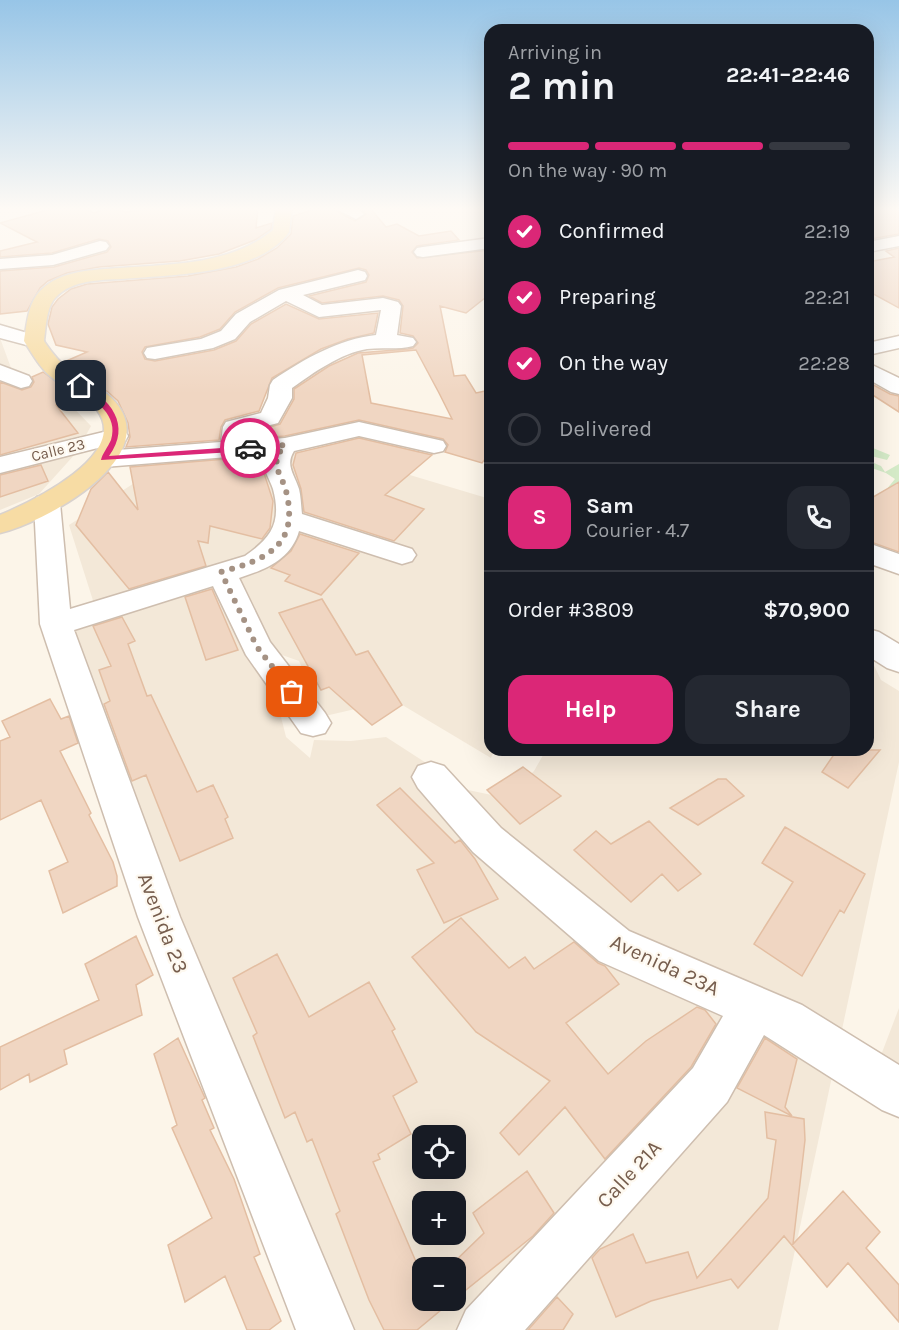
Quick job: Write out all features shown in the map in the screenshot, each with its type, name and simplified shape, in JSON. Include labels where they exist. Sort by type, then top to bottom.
[{"type":"main road","points":[[0,525],[47,503],[78,484],[104,459],[116,436],[113,415],[106,406],[57,372],[34,341],[40,302],[53,289],[83,277],[175,269]]},
{"type":"street","points":[[155,352],[206,344],[228,335],[243,318],[286,294],[358,276]]},
{"type":"street","points":[[233,450],[235,427],[270,418],[280,398],[281,385],[294,375],[357,345],[396,341],[391,306],[383,304],[319,311],[286,294]]},
{"type":"street","points":[[0,331],[34,341]]},
{"type":"street","points":[[874,347],[899,342]]},
{"type":"street","points":[[0,372],[21,381]]},
{"type":"street","points":[[874,372],[899,387]]},
{"type":"street","points":[[104,459],[285,445],[359,429],[434,446]]},
{"type":"street","name":"Calle 23","points":[[0,465],[116,436]]},
{"type":"street","points":[[56,624],[255,563],[272,551],[282,541],[289,519],[286,490],[276,467],[279,452],[285,445]]},
{"type":"street","name":"Avenida 23","points":[[47,503],[56,624],[159,917],[325,1330]]},
{"type":"street","points":[[289,519],[402,555]]},
{"type":"street","points":[[874,555],[899,565]]},
{"type":"street","points":[[221,572],[257,647],[313,723]]},
{"type":"street","points":[[874,644],[899,660]]},
{"type":"street","name":"Avenida 23A","points":[[431,777],[487,840],[614,946],[786,1021],[899,1093]]},
{"type":"street","name":"Calle 21A","points":[[486,1330],[710,1085],[755,1006]]},
{"type":"shaded area","points":[[0,338],[11,368],[63,397],[91,426],[76,453],[39,494],[0,510]]},
{"type":"shaded area","points":[[323,449],[484,497],[484,754],[394,700],[325,716],[299,661],[265,649],[231,575],[96,610],[69,525],[167,462]]},
{"type":"shaded area","points":[[220,583],[274,689],[286,737],[310,758],[314,740],[351,741],[386,737],[468,790],[506,798],[534,771],[543,756],[874,756],[874,665],[881,680],[899,691],[899,762],[778,1330],[345,1330],[65,632]]},
{"type":"shaded area","points":[[899,1008],[899,1079],[878,1063]]},
{"type":"green space","points":[[874,448],[890,455],[887,460],[874,457]]},
{"type":"green space","points":[[874,463],[881,466],[885,472],[899,464],[899,493],[886,490],[895,479],[874,469]]},
{"type":"building","points":[[88,269],[67,273],[48,281],[40,288],[27,311],[0,314],[0,271]]},
{"type":"building","points":[[225,269],[355,269],[278,288],[235,312],[220,329],[200,337],[145,347],[142,352],[145,359],[155,361],[214,350],[236,341],[251,324],[286,304],[319,319],[378,313],[374,333],[321,349],[272,378],[259,411],[225,420],[221,427],[219,440],[126,447],[130,437],[128,423],[118,401],[64,362],[87,352],[56,345],[48,324],[52,307],[71,289],[87,284],[188,276]]},
{"type":"building","points":[[363,269],[484,269],[484,299],[466,313],[440,306],[454,376],[465,375],[476,393],[484,391],[484,460],[482,463],[445,452],[448,445],[443,439],[359,420],[285,436],[249,439],[249,433],[280,424],[294,399],[294,389],[329,366],[358,353],[408,349],[418,343],[413,336],[400,333],[403,306],[399,300],[383,296],[322,303],[309,296],[366,282],[369,275]],"holes":[[[416,350],[452,419],[371,403],[362,355]]]},
{"type":"building","points":[[874,269],[899,269],[899,308],[874,294]]},
{"type":"building","points":[[43,372],[75,395],[56,405],[78,433],[0,455],[0,382],[22,390],[31,387],[34,382],[32,377]]},
{"type":"building","points":[[874,385],[899,396],[899,412],[874,396]]},
{"type":"building","points":[[359,438],[432,455],[385,495],[424,509],[394,541],[304,512],[301,489],[293,465],[296,453]]},
{"type":"building","points":[[263,456],[263,470],[273,501],[270,528],[262,539],[210,526],[208,543],[198,541],[206,566],[129,589],[76,525],[91,489],[108,472],[138,510],[130,467]]},
{"type":"building","points":[[41,465],[48,481],[0,497],[0,475]]},
{"type":"building","points":[[899,482],[899,552],[874,543],[874,497]]},
{"type":"building","points":[[300,534],[359,553],[321,595],[285,581],[290,575],[271,568],[291,551]]},
{"type":"building","points":[[212,589],[238,650],[206,660],[185,597]]},
{"type":"building","points":[[322,599],[356,655],[368,651],[402,705],[372,725],[329,687],[321,690],[279,613]]},
{"type":"building","points":[[122,617],[135,641],[128,644],[147,696],[151,695],[197,792],[213,785],[228,817],[225,819],[233,838],[180,861],[146,775],[132,781],[104,704],[110,701],[99,670],[111,666],[93,626]]},
{"type":"building","points":[[50,699],[61,719],[69,716],[78,743],[60,751],[91,813],[89,815],[113,862],[117,876],[117,886],[63,913],[49,871],[68,862],[41,800],[0,820],[0,741],[10,737],[2,721]]},
{"type":"building","points":[[874,750],[880,750],[848,788],[822,772],[833,756],[874,756]]},
{"type":"building","points":[[523,767],[561,796],[520,824],[487,790]]},
{"type":"building","points":[[718,779],[726,779],[744,796],[698,825],[670,808]]},
{"type":"building","points":[[400,788],[455,843],[460,840],[475,859],[498,899],[444,923],[417,870],[434,863],[377,805]]},
{"type":"building","points":[[649,821],[701,874],[678,891],[662,874],[631,902],[574,850],[596,831],[611,844]]},
{"type":"building","points":[[785,827],[865,874],[844,913],[840,910],[802,976],[754,944],[793,882],[762,863]]},
{"type":"building","points":[[461,918],[509,968],[525,957],[534,969],[574,942],[598,963],[605,966],[619,984],[566,1023],[608,1074],[646,1041],[697,1007],[705,1010],[716,1024],[691,1067],[605,1159],[565,1107],[519,1155],[500,1133],[550,1081],[476,1032],[412,957]]},
{"type":"building","points":[[136,936],[153,975],[136,985],[142,1015],[64,1050],[67,1064],[30,1082],[29,1074],[0,1090],[0,1047],[99,1000],[85,964]]},
{"type":"building","points":[[277,954],[309,1017],[369,982],[395,1029],[392,1031],[417,1082],[393,1096],[411,1134],[378,1154],[380,1159],[373,1162],[414,1257],[412,1257],[412,1311],[440,1311],[417,1330],[384,1330],[369,1300],[336,1214],[340,1211],[312,1139],[307,1142],[295,1112],[285,1118],[253,1036],[257,1033],[233,978]]},
{"type":"building","points":[[178,1038],[205,1098],[202,1100],[214,1128],[210,1130],[234,1179],[260,1254],[254,1257],[281,1321],[269,1330],[247,1330],[225,1276],[185,1302],[168,1245],[212,1218],[172,1128],[177,1125],[154,1054]]},
{"type":"building","points":[[765,1038],[797,1059],[785,1107],[792,1116],[737,1088]]},
{"type":"building","points":[[765,1112],[804,1119],[805,1140],[793,1244],[843,1191],[880,1232],[866,1248],[899,1285],[899,1322],[848,1263],[827,1287],[784,1236],[738,1288],[731,1279],[651,1301],[616,1317],[592,1258],[600,1249],[633,1234],[646,1263],[688,1252],[697,1278],[768,1198],[776,1140],[767,1138]]},
{"type":"building","points":[[527,1171],[554,1213],[533,1236],[466,1290],[466,1257],[459,1257],[484,1233],[473,1213]]},
{"type":"building","points":[[557,1297],[573,1314],[563,1330],[528,1330]]},
{"type":"way so far","points":[[250,448],[285,445],[279,452],[276,467],[286,490],[289,519],[282,541],[272,551],[255,563],[221,572],[257,647],[292,692]]},
{"type":"route","points":[[81,386],[106,406],[113,415],[116,436],[104,459],[250,448]]}]
